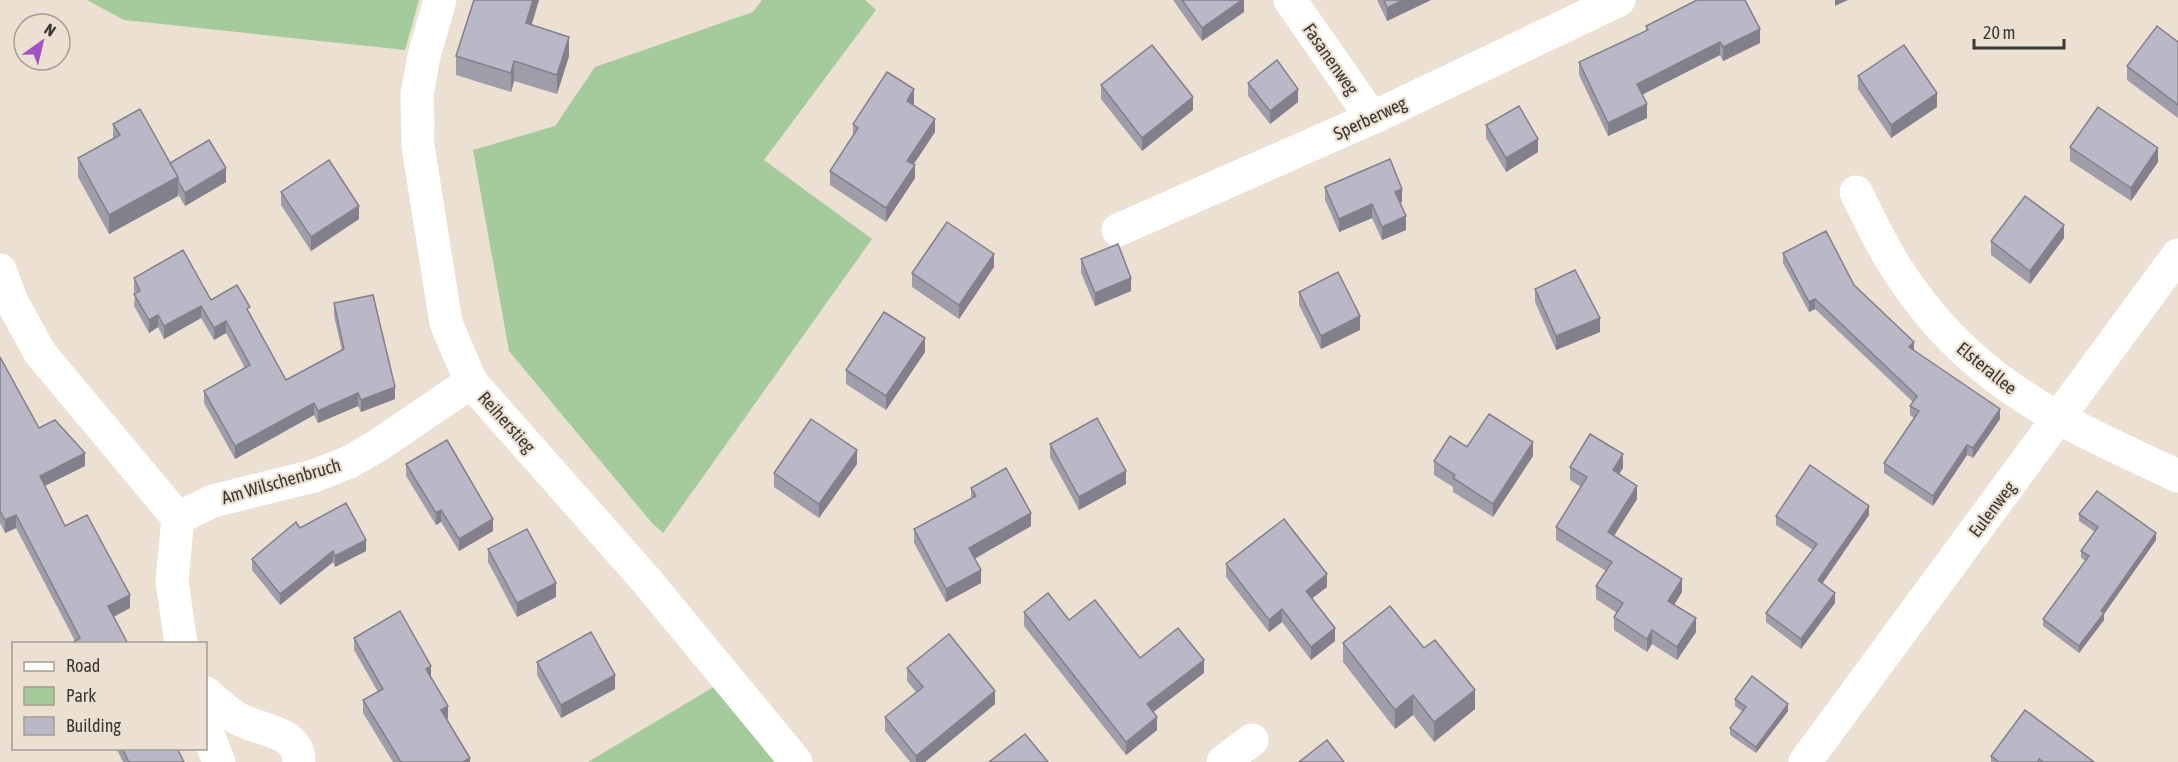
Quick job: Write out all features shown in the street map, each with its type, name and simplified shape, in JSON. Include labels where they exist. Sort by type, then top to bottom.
[{"type":"street","name":"Reiherstieg","points":[[440,0],[424,56],[417,93],[418,146],[446,323],[471,382],[646,580],[796,762]]},
{"type":"street","name":"Fasanenweg","points":[[1290,0],[1372,118]]},
{"type":"street","name":"Sperberweg","points":[[1118,230],[1372,118],[1619,0]]},
{"type":"street","name":"Elsterallee","points":[[1856,192],[1897,269],[1951,339],[1998,381],[2059,420],[2178,476]]},
{"type":"street","name":"Eulenweg","points":[[1805,762],[2059,420],[2178,255]]},
{"type":"street","points":[[0,270],[11,300],[40,352],[178,518],[172,581],[181,642]]},
{"type":"street","name":"Am Wilschenbruch","points":[[178,518],[213,501],[314,476],[349,462],[377,446],[471,382]]},
{"type":"street","points":[[207,694],[243,722],[272,730],[289,740],[299,756],[298,762]]},
{"type":"street","points":[[207,732],[219,762]]},
{"type":"street","points":[[1223,762],[1251,740]]},
{"type":"green space","points":[[87,0],[419,0],[405,50],[124,20]]},
{"type":"green space","points":[[762,0],[865,0],[876,10],[764,160],[872,239],[663,533],[652,523],[509,351],[473,150],[555,126],[595,67],[753,12]]},
{"type":"green space","points":[[727,679],[786,762],[588,762]]},
{"type":"building","points":[[474,0],[533,0],[526,23],[569,37],[557,75],[514,61],[511,73],[456,56]]},
{"type":"building","points":[[1182,0],[1242,0],[1202,28]]},
{"type":"building","points":[[1384,0],[1403,0],[1387,8]]},
{"type":"building","points":[[1697,0],[1745,0],[1760,29],[1723,47],[1720,42],[1637,84],[1647,104],[1608,123],[1579,62],[1648,30],[1646,26]]},
{"type":"building","points":[[2157,26],[2178,42],[2178,105],[2127,66]]},
{"type":"building","points":[[1152,45],[1193,97],[1142,138],[1101,85]]},
{"type":"building","points":[[1904,45],[1937,93],[1891,125],[1858,76]]},
{"type":"building","points":[[1277,60],[1298,89],[1270,111],[1248,83]]},
{"type":"building","points":[[887,72],[914,89],[907,101],[935,119],[907,161],[915,165],[886,208],[830,171],[858,128],[853,124]]},
{"type":"building","points":[[1519,106],[1538,139],[1506,158],[1486,125]]},
{"type":"building","points":[[2098,107],[2158,148],[2131,188],[2070,147]]},
{"type":"building","points":[[140,109],[178,177],[109,215],[78,158],[120,135],[113,124]]},
{"type":"building","points":[[209,140],[226,168],[185,193],[170,163]]},
{"type":"building","points":[[1390,159],[1402,189],[1395,192],[1406,216],[1382,227],[1372,204],[1339,219],[1325,187]]},
{"type":"building","points":[[329,160],[359,206],[311,237],[281,192]]},
{"type":"building","points":[[2025,196],[2064,225],[2030,271],[1991,241]]},
{"type":"building","points":[[947,222],[994,254],[959,305],[912,273]]},
{"type":"building","points":[[1826,231],[1854,285],[1914,342],[1909,347],[2000,409],[1973,448],[1967,445],[1933,496],[1884,463],[1919,411],[1910,406],[1917,396],[1815,299],[1809,302],[1783,253]]},
{"type":"building","points":[[1118,244],[1131,278],[1095,293],[1081,259]]},
{"type":"building","points":[[183,250],[211,300],[237,285],[250,307],[247,309],[286,380],[344,349],[334,303],[373,295],[395,387],[361,400],[358,393],[318,411],[314,403],[235,446],[204,391],[250,365],[226,321],[214,328],[201,306],[164,326],[158,315],[149,320],[134,294],[140,291],[134,278]]},
{"type":"building","points":[[1575,270],[1600,318],[1556,336],[1535,289]]},
{"type":"building","points":[[1338,272],[1360,316],[1321,336],[1299,292]]},
{"type":"building","points":[[884,312],[925,338],[886,396],[846,370]]},
{"type":"building","points":[[0,357],[39,428],[55,420],[85,453],[40,476],[65,526],[87,515],[130,595],[108,606],[127,642],[73,642],[80,638],[16,515],[5,520],[0,511]]},
{"type":"building","points":[[1489,414],[1533,442],[1493,504],[1453,478],[1455,475],[1434,461],[1450,436],[1467,447]]},
{"type":"building","points":[[1097,418],[1126,471],[1079,497],[1050,444]]},
{"type":"building","points":[[811,419],[857,450],[819,504],[774,473]]},
{"type":"building","points":[[1590,434],[1623,454],[1613,470],[1637,486],[1608,532],[1682,579],[1668,601],[1696,618],[1677,647],[1652,630],[1647,639],[1614,617],[1623,603],[1596,586],[1612,562],[1556,527],[1587,477],[1570,467]]},
{"type":"building","points":[[447,440],[493,519],[459,539],[441,510],[436,513],[406,464]]},
{"type":"building","points":[[1810,465],[1869,506],[1818,580],[1835,593],[1801,639],[1766,613],[1817,544],[1776,516]]},
{"type":"building","points":[[1006,468],[1031,513],[969,548],[981,570],[946,589],[914,529],[976,496],[971,488]]},
{"type":"building","points":[[2097,491],[2156,533],[2101,611],[2104,613],[2079,646],[2043,619],[2089,556],[2081,551],[2098,527],[2079,514]]},
{"type":"building","points":[[346,503],[366,540],[335,556],[333,551],[280,594],[252,559],[296,522],[300,528]]},
{"type":"building","points":[[1284,519],[1327,574],[1306,591],[1335,628],[1311,647],[1282,609],[1269,620],[1226,564]]},
{"type":"building","points":[[527,529],[556,583],[517,603],[488,549]]},
{"type":"building","points":[[1048,593],[1069,620],[1095,600],[1140,658],[1178,628],[1204,660],[1147,704],[1157,717],[1126,742],[1024,612]]},
{"type":"building","points":[[1390,606],[1424,648],[1435,640],[1475,690],[1434,722],[1413,695],[1395,710],[1343,643]]},
{"type":"building","points":[[400,611],[431,666],[426,669],[448,706],[441,710],[470,758],[463,762],[401,762],[363,700],[383,689],[354,638]]},
{"type":"building","points":[[591,632],[615,675],[561,705],[537,662]]},
{"type":"building","points":[[949,634],[995,691],[916,756],[885,717],[923,687],[907,668]]},
{"type":"building","points":[[1752,676],[1788,704],[1756,747],[1730,728],[1746,707],[1735,699]]},
{"type":"building","points":[[2025,710],[2094,762],[2043,762],[2039,759],[2038,762],[1999,762],[1991,756]]},
{"type":"building","points":[[1025,734],[1048,762],[989,762]]},
{"type":"building","points":[[1327,740],[1344,762],[1299,762]]},
{"type":"building","points":[[123,750],[178,750],[184,762],[129,762]]}]
